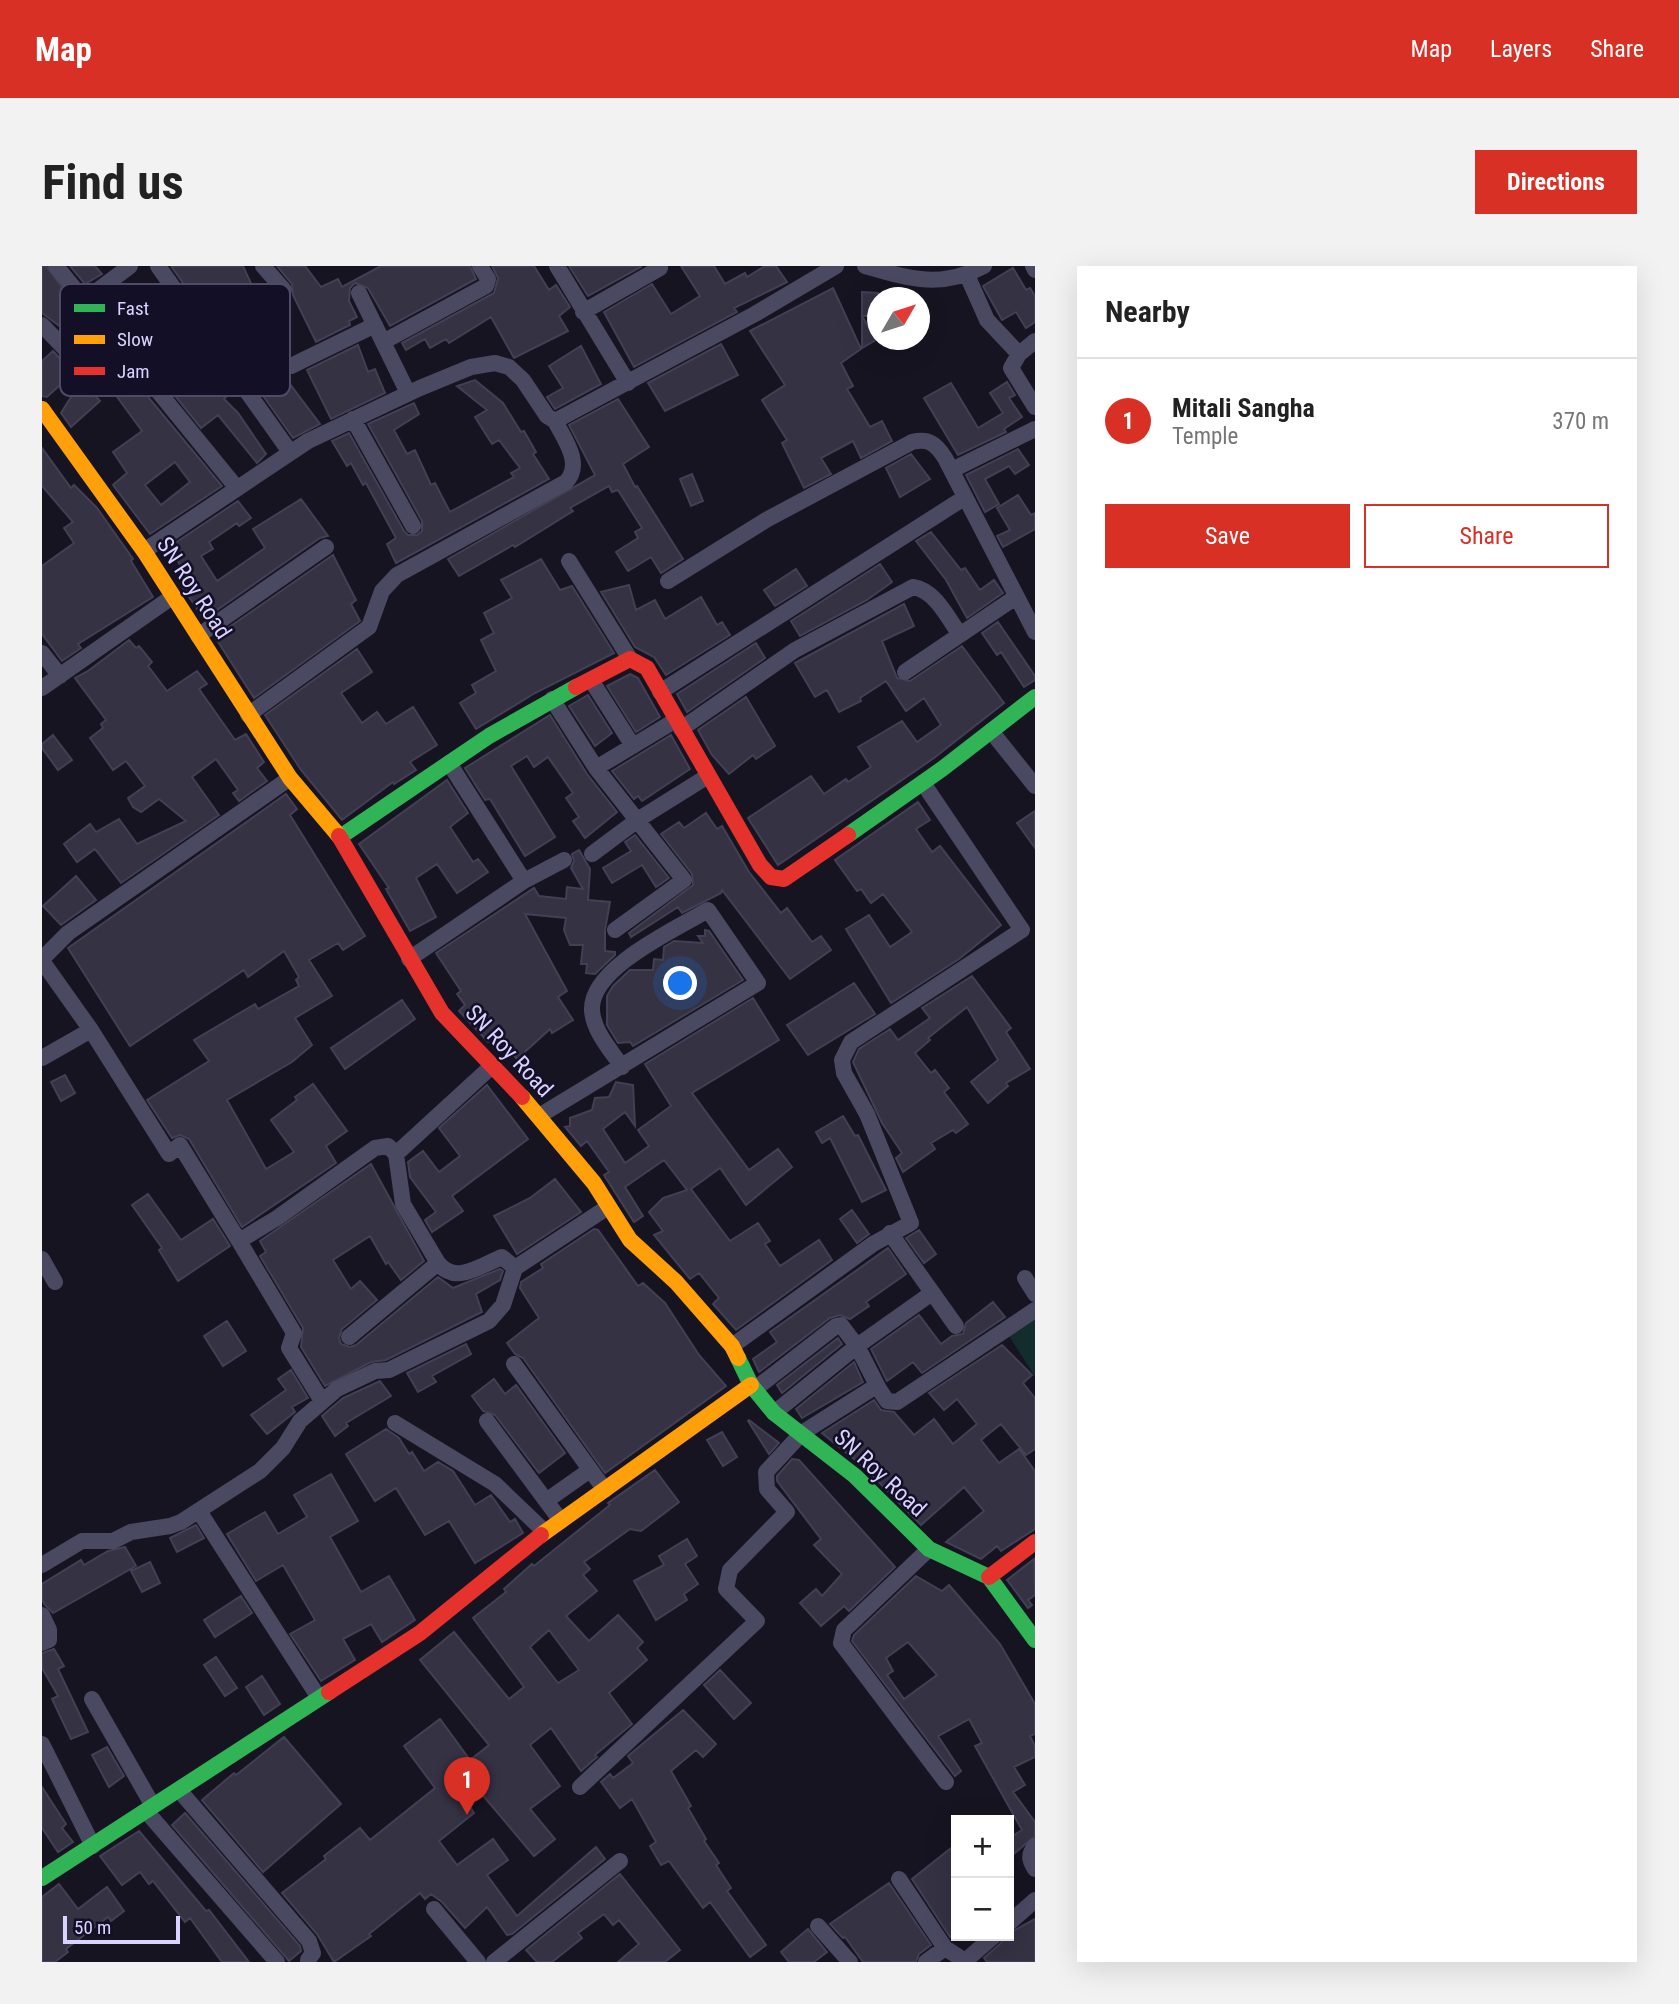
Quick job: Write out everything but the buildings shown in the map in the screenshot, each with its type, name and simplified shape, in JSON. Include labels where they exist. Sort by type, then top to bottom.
[{"type":"street","points":[[56,266],[71,284]]},
{"type":"street","points":[[106,284],[130,266]]},
{"type":"street","points":[[158,266],[171,284]]},
{"type":"street","points":[[263,266],[279,284]]},
{"type":"street","points":[[383,342],[486,286],[488,279],[480,266]]},
{"type":"street","points":[[557,266],[628,383]]},
{"type":"street","points":[[555,421],[755,314],[836,266]]},
{"type":"street","points":[[864,266],[920,279],[949,281],[984,266]]},
{"type":"street","points":[[583,312],[661,267]]},
{"type":"street","points":[[967,275],[987,320],[1019,354]]},
{"type":"street","points":[[359,293],[408,393]]},
{"type":"street","points":[[42,325],[60,344]]},
{"type":"street","points":[[290,366],[375,325]]},
{"type":"street","points":[[1035,341],[1019,354],[1011,368],[1035,407]]},
{"type":"street","points":[[144,551],[290,452],[408,393],[471,367],[495,363],[509,367],[523,380],[547,416],[555,421],[574,463],[573,474],[566,482],[397,575],[382,592],[369,628],[248,715]]},
{"type":"street","points":[[163,396],[236,487]]},
{"type":"street","points":[[250,396],[290,452]]},
{"type":"street","name":"SN Roy Road","points":[[42,409],[144,551],[290,778],[340,836],[442,1013],[539,1116],[594,1184],[630,1240],[676,1282],[732,1346],[753,1387],[774,1413],[855,1476],[929,1549],[989,1577],[1035,1640]]},
{"type":"street","points":[[353,419],[413,526]]},
{"type":"street","points":[[952,470],[1035,429]]},
{"type":"street","points":[[668,581],[766,520],[912,442],[923,439],[932,442],[952,470],[1035,632]]},
{"type":"street","points":[[660,692],[964,498]]},
{"type":"street","points":[[198,636],[326,547]]},
{"type":"street","points":[[569,561],[630,659],[647,668],[760,865],[771,877],[784,879],[923,783],[1035,697]]},
{"type":"street","points":[[596,768],[633,746],[679,724],[795,650],[913,587],[922,588],[932,597],[960,635]]},
{"type":"street","points":[[42,688],[172,597]]},
{"type":"street","points":[[905,672],[1016,597]]},
{"type":"street","points":[[42,653],[60,676]]},
{"type":"street","points":[[340,836],[449,763],[552,699],[630,659]]},
{"type":"street","points":[[591,680],[633,746]]},
{"type":"street","points":[[552,699],[596,768],[684,880],[615,930]]},
{"type":"street","points":[[991,732],[1035,786]]},
{"type":"street","points":[[449,763],[524,881]]},
{"type":"street","points":[[593,854],[639,820],[708,776]]},
{"type":"street","points":[[290,778],[68,933],[45,952],[169,1154],[180,1145],[294,1333],[289,1348],[322,1401]]},
{"type":"street","points":[[732,1346],[890,1233],[911,1223],[867,1114],[844,1073],[842,1060],[851,1042],[1022,930],[923,783]]},
{"type":"street","points":[[409,959],[524,881],[564,860]]},
{"type":"street","points":[[539,1116],[622,1067],[758,983],[708,910],[621,964],[595,990],[592,1010],[597,1029],[622,1067]]},
{"type":"street","points":[[42,1058],[91,1030]]},
{"type":"street","points":[[396,1154],[492,1066]]},
{"type":"street","points":[[239,1241],[287,1211],[375,1148],[388,1146],[396,1154],[403,1204],[446,1273],[457,1275],[502,1256],[515,1268]]},
{"type":"street","points":[[42,1565],[82,1541],[113,1541],[131,1532],[170,1526],[247,1481],[273,1460],[300,1421],[348,1383],[375,1371],[389,1370],[489,1321],[503,1305],[515,1268],[608,1207]]},
{"type":"street","points":[[890,1233],[956,1326]]},
{"type":"street","points":[[42,1259],[54,1282]]},
{"type":"street","points":[[349,1337],[438,1263]]},
{"type":"street","points":[[1025,1278],[1035,1294]]},
{"type":"street","points":[[774,1413],[857,1346],[932,1293]]},
{"type":"street","points":[[42,1878],[420,1633],[545,1532],[836,1326],[841,1325],[847,1330],[887,1401],[897,1402],[1035,1310]]},
{"type":"street","points":[[514,1364],[605,1490]]},
{"type":"street","points":[[580,1787],[757,1620],[726,1589],[730,1570],[787,1512],[767,1489],[766,1472],[802,1433],[867,1391],[879,1389]]},
{"type":"street","points":[[487,1421],[561,1521]]},
{"type":"street","points":[[395,1423],[495,1484],[545,1532]]},
{"type":"street","points":[[547,1501],[590,1470]]},
{"type":"street","points":[[199,1511],[319,1698]]},
{"type":"street","points":[[989,1577],[1035,1542]]},
{"type":"street","points":[[929,1549],[844,1630],[841,1643],[946,1782]]},
{"type":"street","points":[[42,1615],[49,1630],[49,1640],[42,1643]]},
{"type":"street","points":[[92,1699],[150,1808],[276,1962]]},
{"type":"street","points":[[42,1744],[93,1846]]},
{"type":"street","points":[[179,1790],[309,1941],[313,1953],[309,1961]]},
{"type":"street","points":[[1035,1846],[1030,1853],[1030,1862],[1035,1870]]},
{"type":"street","points":[[494,1962],[620,1861]]},
{"type":"street","points":[[899,1879],[945,1948],[966,1962],[989,1941]]},
{"type":"street","points":[[1014,1919],[1035,1900]]},
{"type":"street","points":[[434,1909],[478,1962]]},
{"type":"street","points":[[818,1926],[850,1962]]},
{"type":"street","points":[[926,1962],[945,1948]]},
{"type":"green space","points":[[1035,1318],[1035,1377],[1006,1331]]},
{"type":"traffic: fast","points":[[340,837],[489,736],[576,687]]},
{"type":"traffic: fast","points":[[848,835],[942,769],[1035,697]]},
{"type":"traffic: fast","points":[[738,1358],[751,1385],[774,1413],[855,1476],[929,1549],[989,1577],[1035,1640]]},
{"type":"traffic: fast","points":[[42,1878],[329,1692]]},
{"type":"traffic: slow","points":[[42,409],[144,551],[290,778],[339,836]]},
{"type":"traffic: slow","points":[[522,1097],[594,1183],[630,1240],[676,1282],[732,1346],[738,1358]]},
{"type":"traffic: slow","points":[[541,1535],[751,1385]]},
{"type":"traffic: jam","points":[[576,687],[630,659],[647,668],[760,865],[771,877],[784,879],[848,835]]},
{"type":"traffic: jam","points":[[339,836],[442,1013],[522,1097]]},
{"type":"traffic: jam","points":[[329,1692],[420,1633],[541,1535]]},
{"type":"traffic: jam","points":[[989,1577],[1035,1542]]},
{"type":"place","name":"Mitali Sangha","points":[[467,1815]]}]
